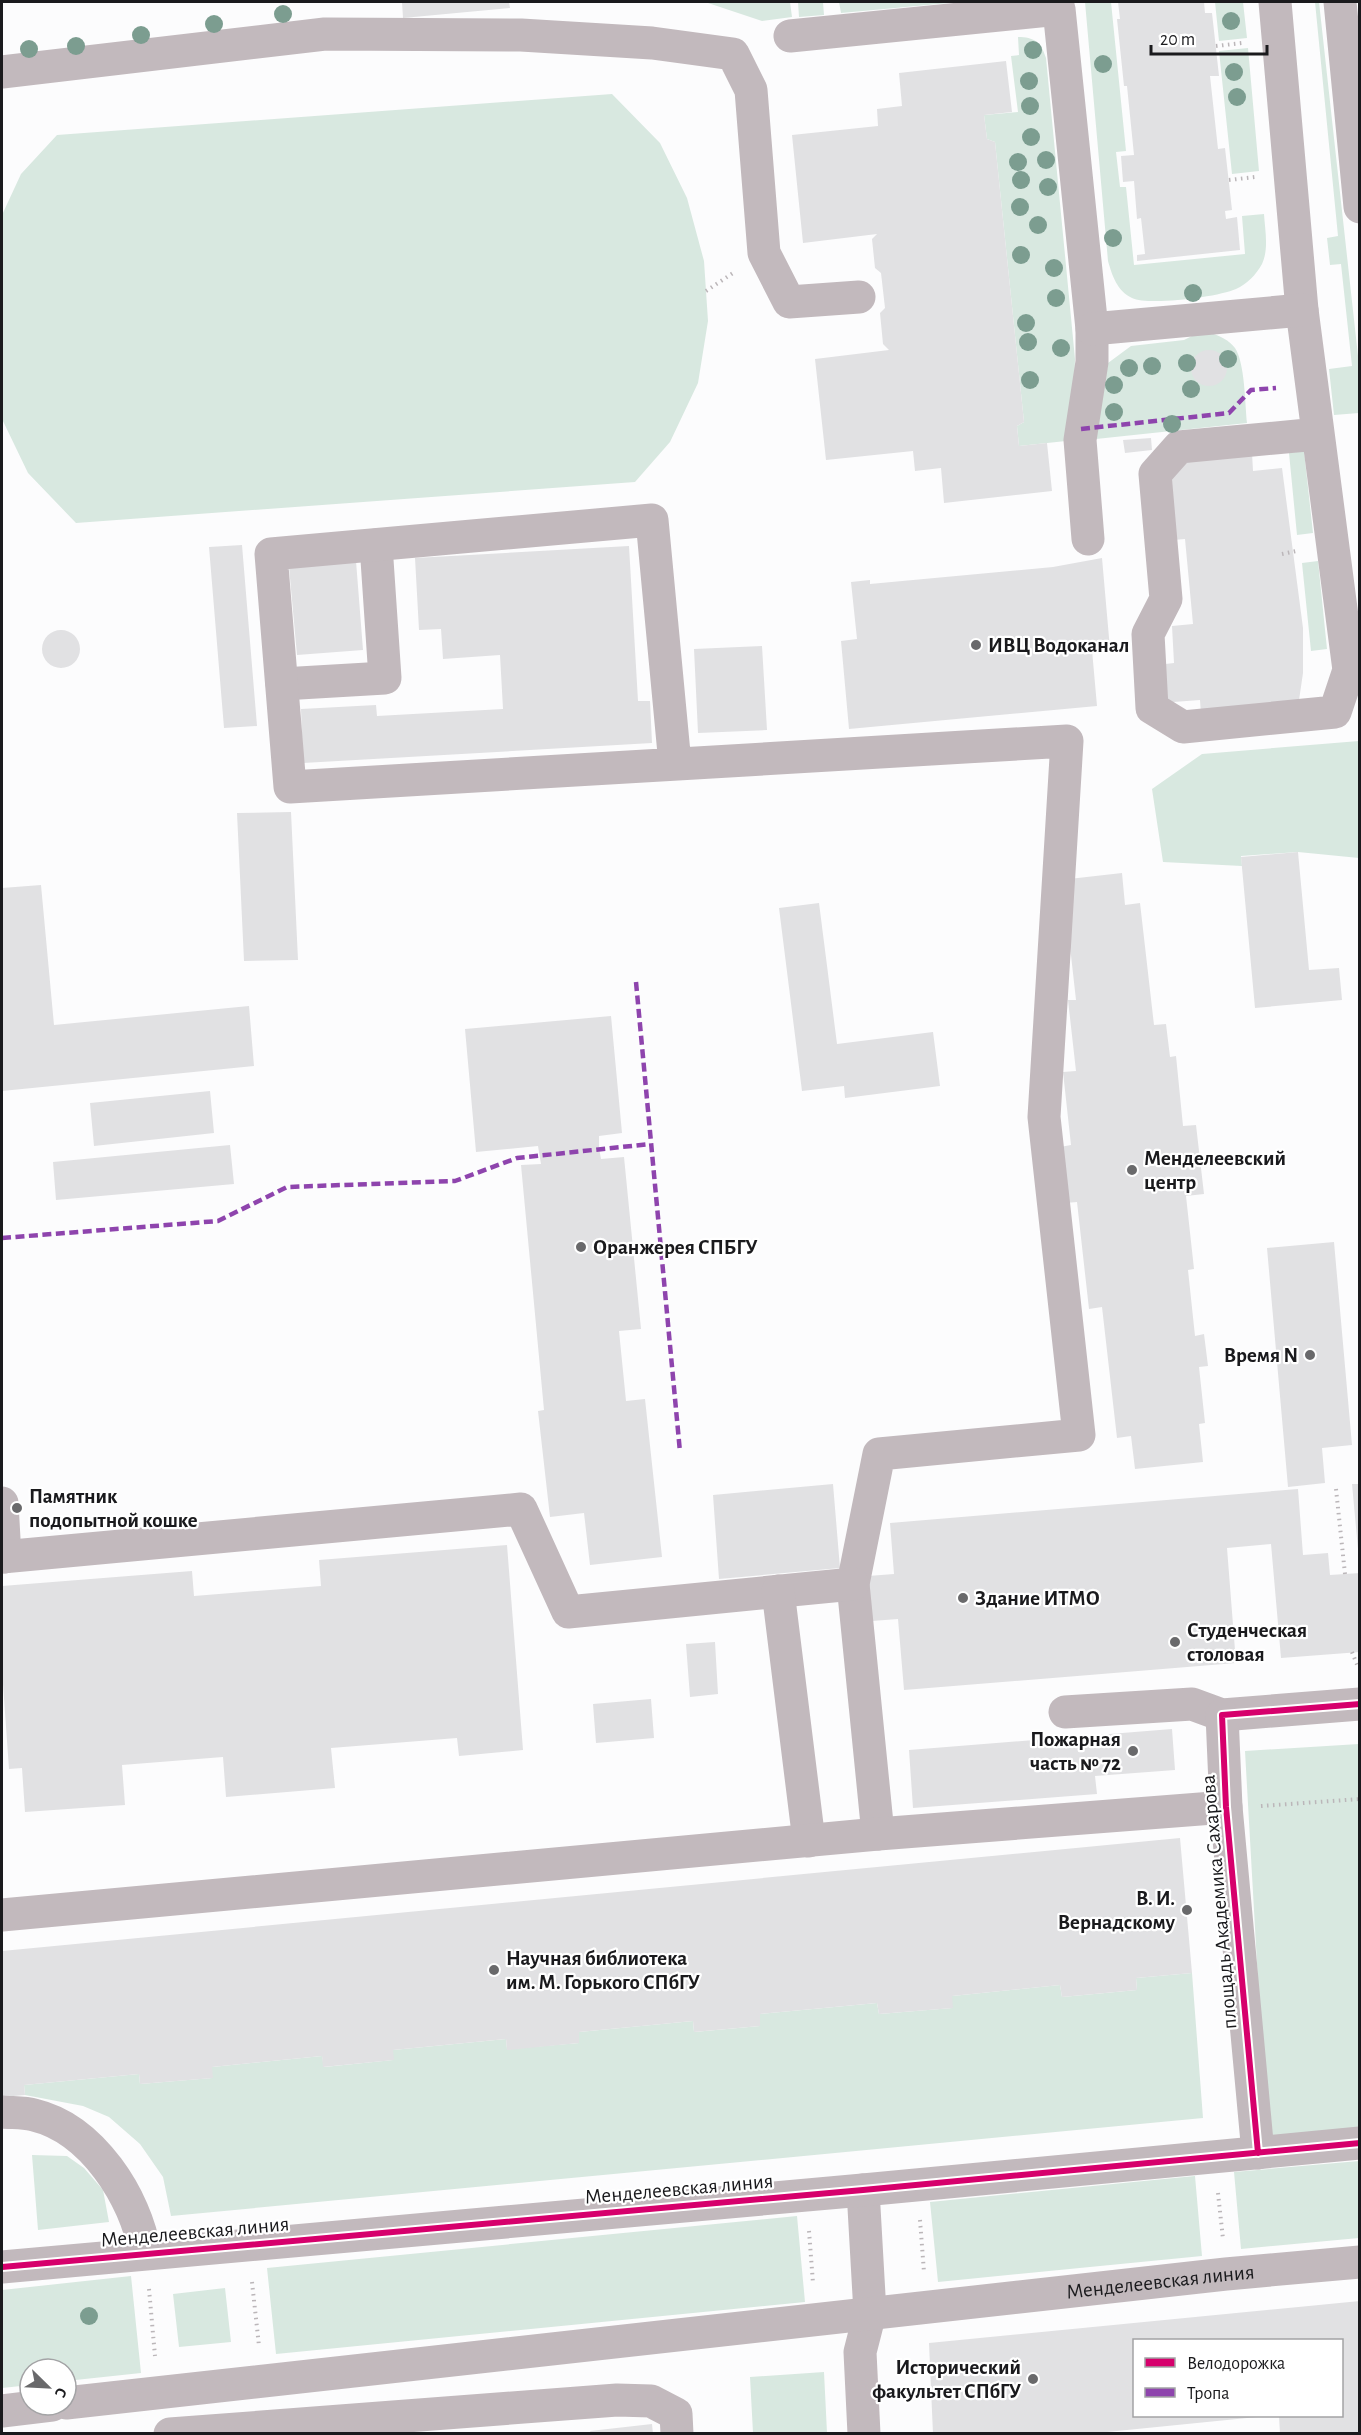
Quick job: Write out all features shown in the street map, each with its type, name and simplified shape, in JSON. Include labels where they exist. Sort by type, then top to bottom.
[{"type":"street","points":[[1275,2],[1302,310],[1349,670],[1335,712],[1183,727],[1152,708],[1148,634],[1166,599],[1155,474],[1179,447],[1318,434]]},
{"type":"street","points":[[1340,2],[1359,207]]},
{"type":"street","points":[[790,36],[1059,9],[1092,329],[1092,362],[1080,440],[1088,539]]},
{"type":"street","points":[[2,72],[324,34],[521,35],[652,43],[733,54],[751,90],[764,253],[789,302],[858,297]]},
{"type":"street","points":[[1092,329],[1302,310]]},
{"type":"street","points":[[675,764],[652,519],[271,554],[290,787],[1067,741],[1044,1117],[1079,1435],[879,1454],[853,1584],[878,1834]]},
{"type":"street","points":[[282,684],[386,678],[376,545]]},
{"type":"street","points":[[2,1503],[3,1557],[521,1509],[568,1612],[853,1584]]},
{"type":"street","points":[[778,1591],[809,1840]]},
{"type":"street","points":[[1065,1712],[1192,1704],[1222,1715],[1359,1704]]},
{"type":"street","name":"площадь Академика Сахарова","points":[[1222,1715],[1226,1808],[1258,2153]]},
{"type":"street","points":[[2,1915],[809,1840],[1226,1808]]},
{"type":"street","points":[[2,2112],[34,2115],[66,2128],[98,2154],[122,2191],[141,2228],[145,2253]]},
{"type":"street","name":"Менделеевская линия","points":[[2,2266],[863,2190],[1359,2143]]},
{"type":"street","points":[[863,2190],[870,2313],[860,2352],[864,2433]]},
{"type":"street","name":"Менделеевская линия","points":[[78,2402],[1226,2274],[1359,2262]]},
{"type":"street","points":[[302,2377],[307,2422]]},
{"type":"street","points":[[170,2433],[617,2400],[651,2401],[676,2414],[677,2433]]},
{"type":"street","points":[[2,2411],[18,2409]]},
{"type":"path","points":[[1216,46],[1251,42]]},
{"type":"path","points":[[1229,180],[1265,176]]},
{"type":"path","points":[[1336,1489],[1345,1574]]},
{"type":"path","points":[[1352,1652],[1359,1670]]},
{"type":"path","points":[[1259,1806],[1359,1799]]},
{"type":"path","points":[[1218,2186],[1223,2242]]},
{"type":"path","points":[[919,2215],[925,2284]]},
{"type":"path","points":[[809,2229],[813,2287]]},
{"type":"path","points":[[249,2244],[262,2382]]},
{"type":"path","points":[[145,2253],[158,2393]]},
{"type":"shaded area","points":[[705,2],[790,2],[792,17],[762,21]]},
{"type":"shaded area","points":[[798,2],[823,2],[824,15],[799,17]]},
{"type":"shaded area","points":[[839,2],[960,2],[841,13]]},
{"type":"shaded area","points":[[1085,2],[1111,2],[1126,151],[1116,152],[1120,187],[1126,187],[1134,265],[1245,254],[1242,216],[1264,214],[1266,239],[1264,258],[1254,275],[1240,287],[1200,297],[1153,301],[1132,298],[1122,291],[1116,282],[1108,261]]},
{"type":"shaded area","points":[[1215,2],[1243,2],[1247,38],[1219,41]]},
{"type":"shaded area","points":[[1315,2],[1319,2],[1360,374],[1359,413],[1334,415],[1329,369],[1352,366],[1341,264],[1330,265],[1327,238],[1338,236]]},
{"type":"shaded area","points":[[1018,37],[1036,42],[1042,48],[1046,58],[1075,359],[1074,391],[1066,441],[1019,446],[1017,426],[1024,422],[995,142],[987,139],[984,115],[1018,112],[1011,56],[1019,55]]},
{"type":"shaded area","points":[[1248,48],[1259,171],[1232,174],[1219,51]]},
{"type":"shaded area","points":[[612,94],[660,143],[687,198],[704,261],[708,321],[698,383],[670,442],[635,482],[76,523],[28,473],[2,419],[2,215],[21,174],[57,135]]},
{"type":"shaded area","points":[[1211,333],[1230,343],[1238,355],[1243,373],[1247,423],[1096,439],[1108,363],[1131,346],[1184,340],[1196,334]]},
{"type":"shaded area","points":[[1304,451],[1313,533],[1297,535],[1289,453]]},
{"type":"shaded area","points":[[1318,561],[1327,649],[1311,651],[1302,563]]},
{"type":"shaded area","points":[[1359,741],[1359,858],[1298,852],[1241,856],[1242,866],[1163,862],[1152,789],[1202,754]]},
{"type":"shaded area","points":[[1359,1744],[1359,2135],[1267,2140],[1245,1751]]},
{"type":"shaded area","points":[[1192,1973],[1203,2118],[171,2216],[163,2177],[140,2144],[109,2117],[83,2106],[25,2095],[24,2085],[139,2074],[140,2084],[212,2078],[212,2067],[322,2056],[324,2067],[393,2060],[393,2050],[506,2039],[507,2049],[579,2043],[579,2032],[693,2021],[694,2032],[760,2026],[760,2014],[877,2003],[879,2014],[952,2008],[952,1996],[1060,1985],[1062,1997],[1137,1990],[1136,1978]]},
{"type":"shaded area","points":[[32,2155],[67,2156],[84,2168],[103,2190],[109,2222],[38,2230]]},
{"type":"shaded area","points":[[1359,2161],[1359,2238],[1241,2249],[1234,2172]]},
{"type":"shaded area","points":[[1195,2176],[1202,2256],[938,2282],[930,2202]]},
{"type":"shaded area","points":[[797,2216],[805,2302],[276,2354],[267,2268]]},
{"type":"shaded area","points":[[131,2276],[141,2373],[78,2380],[78,2357],[18,2357],[18,2386],[2,2388],[2,2290]]},
{"type":"shaded area","points":[[225,2288],[231,2342],[179,2347],[173,2294]]},
{"type":"shaded area","points":[[824,2372],[827,2433],[753,2433],[750,2377]]},
{"type":"building","points":[[402,2],[509,2],[510,8],[403,18]]},
{"type":"building","points":[[1118,2],[1204,2],[1205,13],[1212,13],[1219,76],[1210,76],[1218,149],[1225,148],[1232,210],[1225,211],[1226,219],[1237,217],[1240,250],[1137,261],[1137,255],[1145,254],[1141,218],[1137,219],[1134,181],[1123,182],[1121,156],[1134,155],[1127,86],[1124,86],[1117,19],[1120,19]]},
{"type":"building","points":[[1006,61],[1012,112],[984,115],[987,139],[995,142],[1024,422],[1017,426],[1019,446],[1047,443],[1052,491],[944,503],[941,468],[915,471],[913,451],[826,460],[815,359],[889,350],[883,344],[880,313],[885,308],[881,273],[875,268],[872,239],[877,234],[803,243],[792,135],[878,126],[877,109],[902,106],[899,73]]},
{"type":"building","points":[[1209,350],[1221,356],[1227,368],[1221,380],[1209,386],[1197,380],[1191,368],[1197,356]]},
{"type":"building","points":[[1151,438],[1152,450],[1125,453],[1123,440]]},
{"type":"building","points":[[1252,453],[1253,471],[1282,468],[1303,628],[1303,673],[1298,707],[1201,715],[1200,700],[1160,703],[1157,665],[1174,663],[1172,626],[1193,624],[1185,539],[1173,540],[1167,463]]},
{"type":"building","points":[[242,545],[257,726],[224,728],[209,547]]},
{"type":"building","points":[[629,546],[638,701],[650,701],[652,743],[303,763],[301,709],[376,705],[377,716],[503,709],[500,655],[443,659],[441,629],[419,630],[415,558]]},
{"type":"building","name":"ИВЦ Водоканал","points":[[1102,558],[1110,649],[1092,650],[1097,706],[849,729],[841,641],[857,639],[851,582],[870,580],[870,584],[1053,567]]},
{"type":"building","points":[[356,561],[363,650],[297,655],[289,567]]},
{"type":"building","points":[[61,630],[75,635],[80,649],[75,663],[61,668],[47,663],[42,649],[47,635]]},
{"type":"building","points":[[762,646],[767,730],[698,733],[694,649]]},
{"type":"building","points":[[291,812],[298,960],[244,961],[237,813]]},
{"type":"building","points":[[1298,852],[1309,970],[1339,968],[1342,1000],[1255,1008],[1241,857]]},
{"type":"building","name":"Менделеевский центр","points":[[1122,873],[1125,905],[1140,903],[1154,1025],[1166,1024],[1170,1057],[1176,1056],[1183,1126],[1196,1125],[1204,1194],[1186,1196],[1194,1269],[1188,1270],[1195,1336],[1204,1334],[1208,1366],[1199,1367],[1205,1423],[1199,1424],[1203,1462],[1135,1469],[1131,1436],[1117,1438],[1102,1307],[1089,1309],[1077,1202],[1066,1203],[1060,1147],[1071,1145],[1063,1072],[1076,1071],[1068,1000],[1076,1000],[1066,911],[1069,879]]},
{"type":"building","points":[[41,885],[54,1025],[249,1006],[254,1066],[2,1091],[2,888]]},
{"type":"building","points":[[819,903],[837,1044],[933,1032],[940,1086],[845,1098],[844,1086],[802,1091],[779,908]]},
{"type":"building","name":"Оранжерея СПБГУ","points":[[611,1016],[622,1133],[599,1136],[599,1148],[601,1159],[624,1157],[641,1329],[619,1331],[626,1401],[645,1399],[662,1557],[590,1565],[584,1513],[550,1517],[538,1411],[544,1410],[521,1165],[541,1164],[538,1146],[476,1152],[465,1029]]},
{"type":"building","points":[[210,1091],[214,1133],[94,1146],[90,1103]]},
{"type":"building","points":[[230,1145],[234,1184],[56,1200],[53,1162]]},
{"type":"building","points":[[1334,1242],[1352,1445],[1322,1448],[1325,1483],[1288,1487],[1267,1248]]},
{"type":"building","points":[[833,1484],[840,1568],[719,1579],[713,1495]]},
{"type":"building","points":[[1352,1484],[1360,1484],[1360,1548],[1358,1549]]},
{"type":"building","points":[[1298,1489],[1303,1555],[1328,1553],[1330,1575],[1360,1573],[1360,1652],[1281,1658],[1271,1544],[1227,1548],[1236,1663],[904,1690],[898,1619],[872,1621],[868,1576],[894,1574],[890,1523]]},
{"type":"building","points":[[507,1545],[523,1750],[459,1756],[457,1738],[331,1748],[335,1788],[226,1797],[223,1757],[122,1765],[125,1805],[25,1812],[22,1768],[9,1769],[2,1670],[2,1586],[192,1571],[194,1596],[321,1586],[319,1560]]},
{"type":"building","points":[[715,1642],[718,1694],[690,1697],[686,1644]]},
{"type":"building","points":[[651,1699],[654,1738],[596,1743],[593,1704]]},
{"type":"building","points":[[1172,1729],[1175,1770],[1095,1776],[1097,1794],[913,1808],[909,1750]]},
{"type":"building","points":[[1180,1838],[1192,1973],[1136,1978],[1137,1990],[1062,1997],[1060,1985],[952,1996],[953,2008],[879,2014],[877,2003],[760,2014],[760,2026],[694,2032],[693,2021],[579,2032],[579,2043],[507,2050],[506,2039],[393,2050],[394,2060],[323,2067],[322,2056],[212,2067],[213,2078],[140,2084],[139,2074],[24,2085],[25,2095],[2,2097],[2,1951]]},
{"type":"building","name":"Исторический факультет СПбГУ","points":[[1360,2301],[1360,2434],[1280,2434],[1279,2417],[1343,2417],[1343,2339],[1133,2339],[1133,2417],[1257,2417],[1087,2434],[933,2434],[929,2343]]},
{"type":"building","points":[[652,2424],[653,2434],[591,2434],[590,2431]]},
{"type":"marked path","points":[[1081,429],[1229,413],[1251,390],[1276,388]]},
{"type":"marked path","points":[[636,982],[680,1452]]},
{"type":"marked path","points":[[2,1238],[218,1221],[287,1187],[455,1181],[517,1158],[650,1144]]},
{"type":"cycle path","points":[[1258,2153],[1226,1807],[1222,1715],[1360,1704]]},
{"type":"cycle path","points":[[2,2267],[1360,2143]]},
{"type":"place","name":"ИВЦ Водоканал","points":[[976,645]]},
{"type":"place","name":"Менделеевский центр","points":[[1132,1170]]},
{"type":"place","name":"Оранжерея СПБГУ","points":[[581,1247]]},
{"type":"place","name":"Время N","points":[[1310,1355]]},
{"type":"place","name":"Памятник подопытной кошке","points":[[17,1508]]},
{"type":"place","name":"Здание ИТМО","points":[[963,1598]]},
{"type":"place","name":"Студенческая столовая","points":[[1175,1642]]},
{"type":"place","name":"Пожарная часть № 72","points":[[1133,1751]]},
{"type":"place","name":"В. И. Вернадскому","points":[[1187,1910]]},
{"type":"place","name":"Научная библиотека им. М. Горького СПбГУ","points":[[494,1970]]},
{"type":"place","name":"Исторический факультет СПбГУ","points":[[1033,2379]]}]
